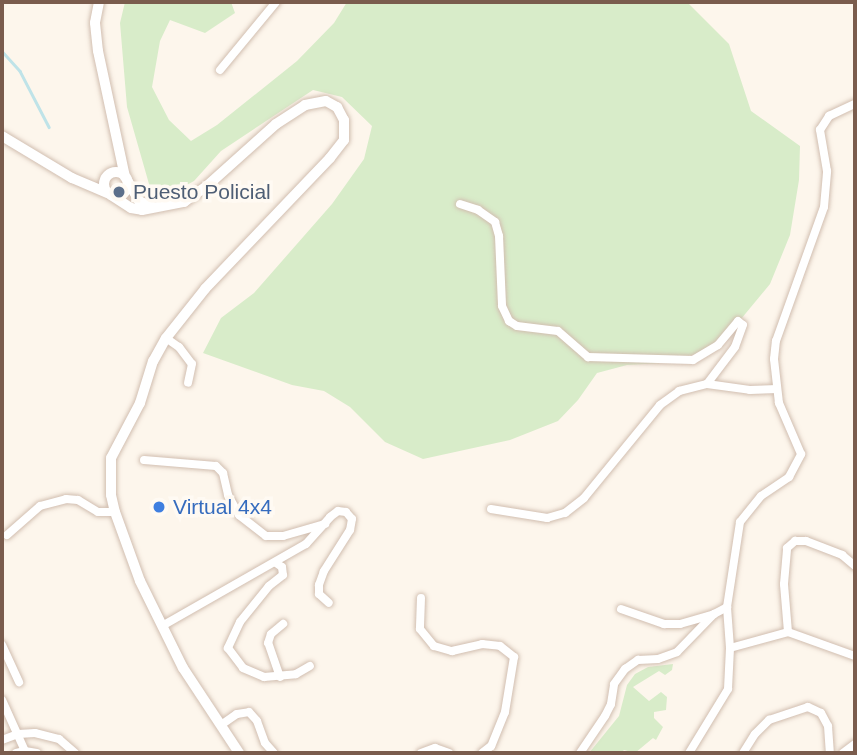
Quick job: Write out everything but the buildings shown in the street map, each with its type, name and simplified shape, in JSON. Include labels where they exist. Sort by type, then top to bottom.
[{"type":"street","points":[[99,2],[95,23],[98,51],[126,179],[124,193],[109,194]]},
{"type":"street","points":[[220,70],[276,2]]},
{"type":"street","points":[[2,136],[136,209],[159,209],[184,202],[208,185],[276,124],[305,105],[326,101],[337,107],[344,120],[344,139],[330,158],[205,289],[166,338],[153,361],[140,403],[111,458],[111,495],[115,512],[140,581],[183,668],[239,753]]},
{"type":"street","points":[[690,753],[728,689],[730,648],[727,607],[740,522],[761,496],[789,477],[801,454],[785,421],[777,389],[774,359],[776,341],[824,207],[827,171],[820,130],[829,116],[855,104]]},
{"type":"street","points":[[109,194],[104,186],[122,155]]},
{"type":"street","points":[[66,173],[91,179],[119,173],[126,179],[139,201],[159,209]]},
{"type":"street","points":[[460,204],[478,210],[495,222],[499,236],[502,306],[509,321],[517,326],[558,331],[588,356],[693,360],[718,345],[738,321],[743,325],[735,348],[707,384]]},
{"type":"street","points":[[166,338],[179,347],[192,364],[188,383]]},
{"type":"street","points":[[491,509],[547,518],[565,513],[584,498],[666,399],[680,391],[707,384],[751,390],[777,389]]},
{"type":"street","points":[[144,460],[211,465],[220,469],[228,495],[239,514],[266,536],[282,536],[325,524]]},
{"type":"street","points":[[7,535],[40,506],[66,499],[78,500],[98,512],[115,512]]},
{"type":"street","points":[[162,626],[306,544],[338,511],[349,514],[352,519],[350,530],[324,571],[319,585],[319,594],[329,603]]},
{"type":"street","points":[[788,632],[785,584],[787,548],[795,541],[806,541],[828,547],[855,566]]},
{"type":"street","points":[[275,563],[282,567],[283,575],[269,586],[240,622],[228,649],[243,668],[253,675],[280,677],[296,674],[310,666]]},
{"type":"street","points":[[421,598],[420,629],[433,646],[452,651],[482,644],[500,646],[514,657],[505,712],[491,746],[482,753]]},
{"type":"street","points":[[621,610],[664,624],[680,624],[714,614],[727,607]]},
{"type":"street","points":[[580,753],[605,716],[611,704],[614,684],[625,669],[638,660],[658,659],[677,652],[714,614]]},
{"type":"street","points":[[280,677],[268,643],[271,634],[283,624]]},
{"type":"street","points":[[730,648],[788,632],[855,656]]},
{"type":"street","points":[[2,645],[19,682]]},
{"type":"street","points":[[2,700],[18,733],[21,752],[37,753]]},
{"type":"street","points":[[743,753],[755,734],[769,720],[808,707],[821,713],[828,726],[830,753]]},
{"type":"street","points":[[221,725],[237,714],[248,712],[257,721],[265,743],[274,753]]},
{"type":"street","points":[[2,740],[18,733],[59,738],[75,753]]},
{"type":"street","points":[[843,753],[855,744]]},
{"type":"street","points":[[421,753],[435,748],[449,753]]},
{"type":"green space","points":[[125,2],[231,2],[235,13],[205,33],[170,20],[160,41],[152,87],[169,120],[191,141],[217,125],[297,61],[334,23],[347,2],[687,2],[729,44],[751,111],[800,146],[799,180],[790,235],[770,284],[717,348],[663,363],[627,365],[597,373],[578,400],[558,421],[510,440],[423,459],[385,442],[350,407],[324,391],[292,385],[203,353],[221,318],[254,293],[332,204],[364,159],[372,126],[342,97],[313,90],[221,151],[194,181],[170,194],[151,191],[127,107],[120,23]]},
{"type":"green space","points":[[673,664],[672,670],[665,675],[659,671],[633,687],[649,701],[661,692],[667,697],[666,710],[654,712],[654,718],[663,727],[656,740],[653,738],[635,753],[624,750],[621,753],[589,753],[619,716],[627,685],[635,674],[648,667]]},
{"type":"waterway","points":[[2,51],[20,71],[49,127]]},
{"type":"place","name":"Puesto Policial","points":[[119,192]]},
{"type":"place","name":"Virtual 4x4","points":[[159,507]]}]
